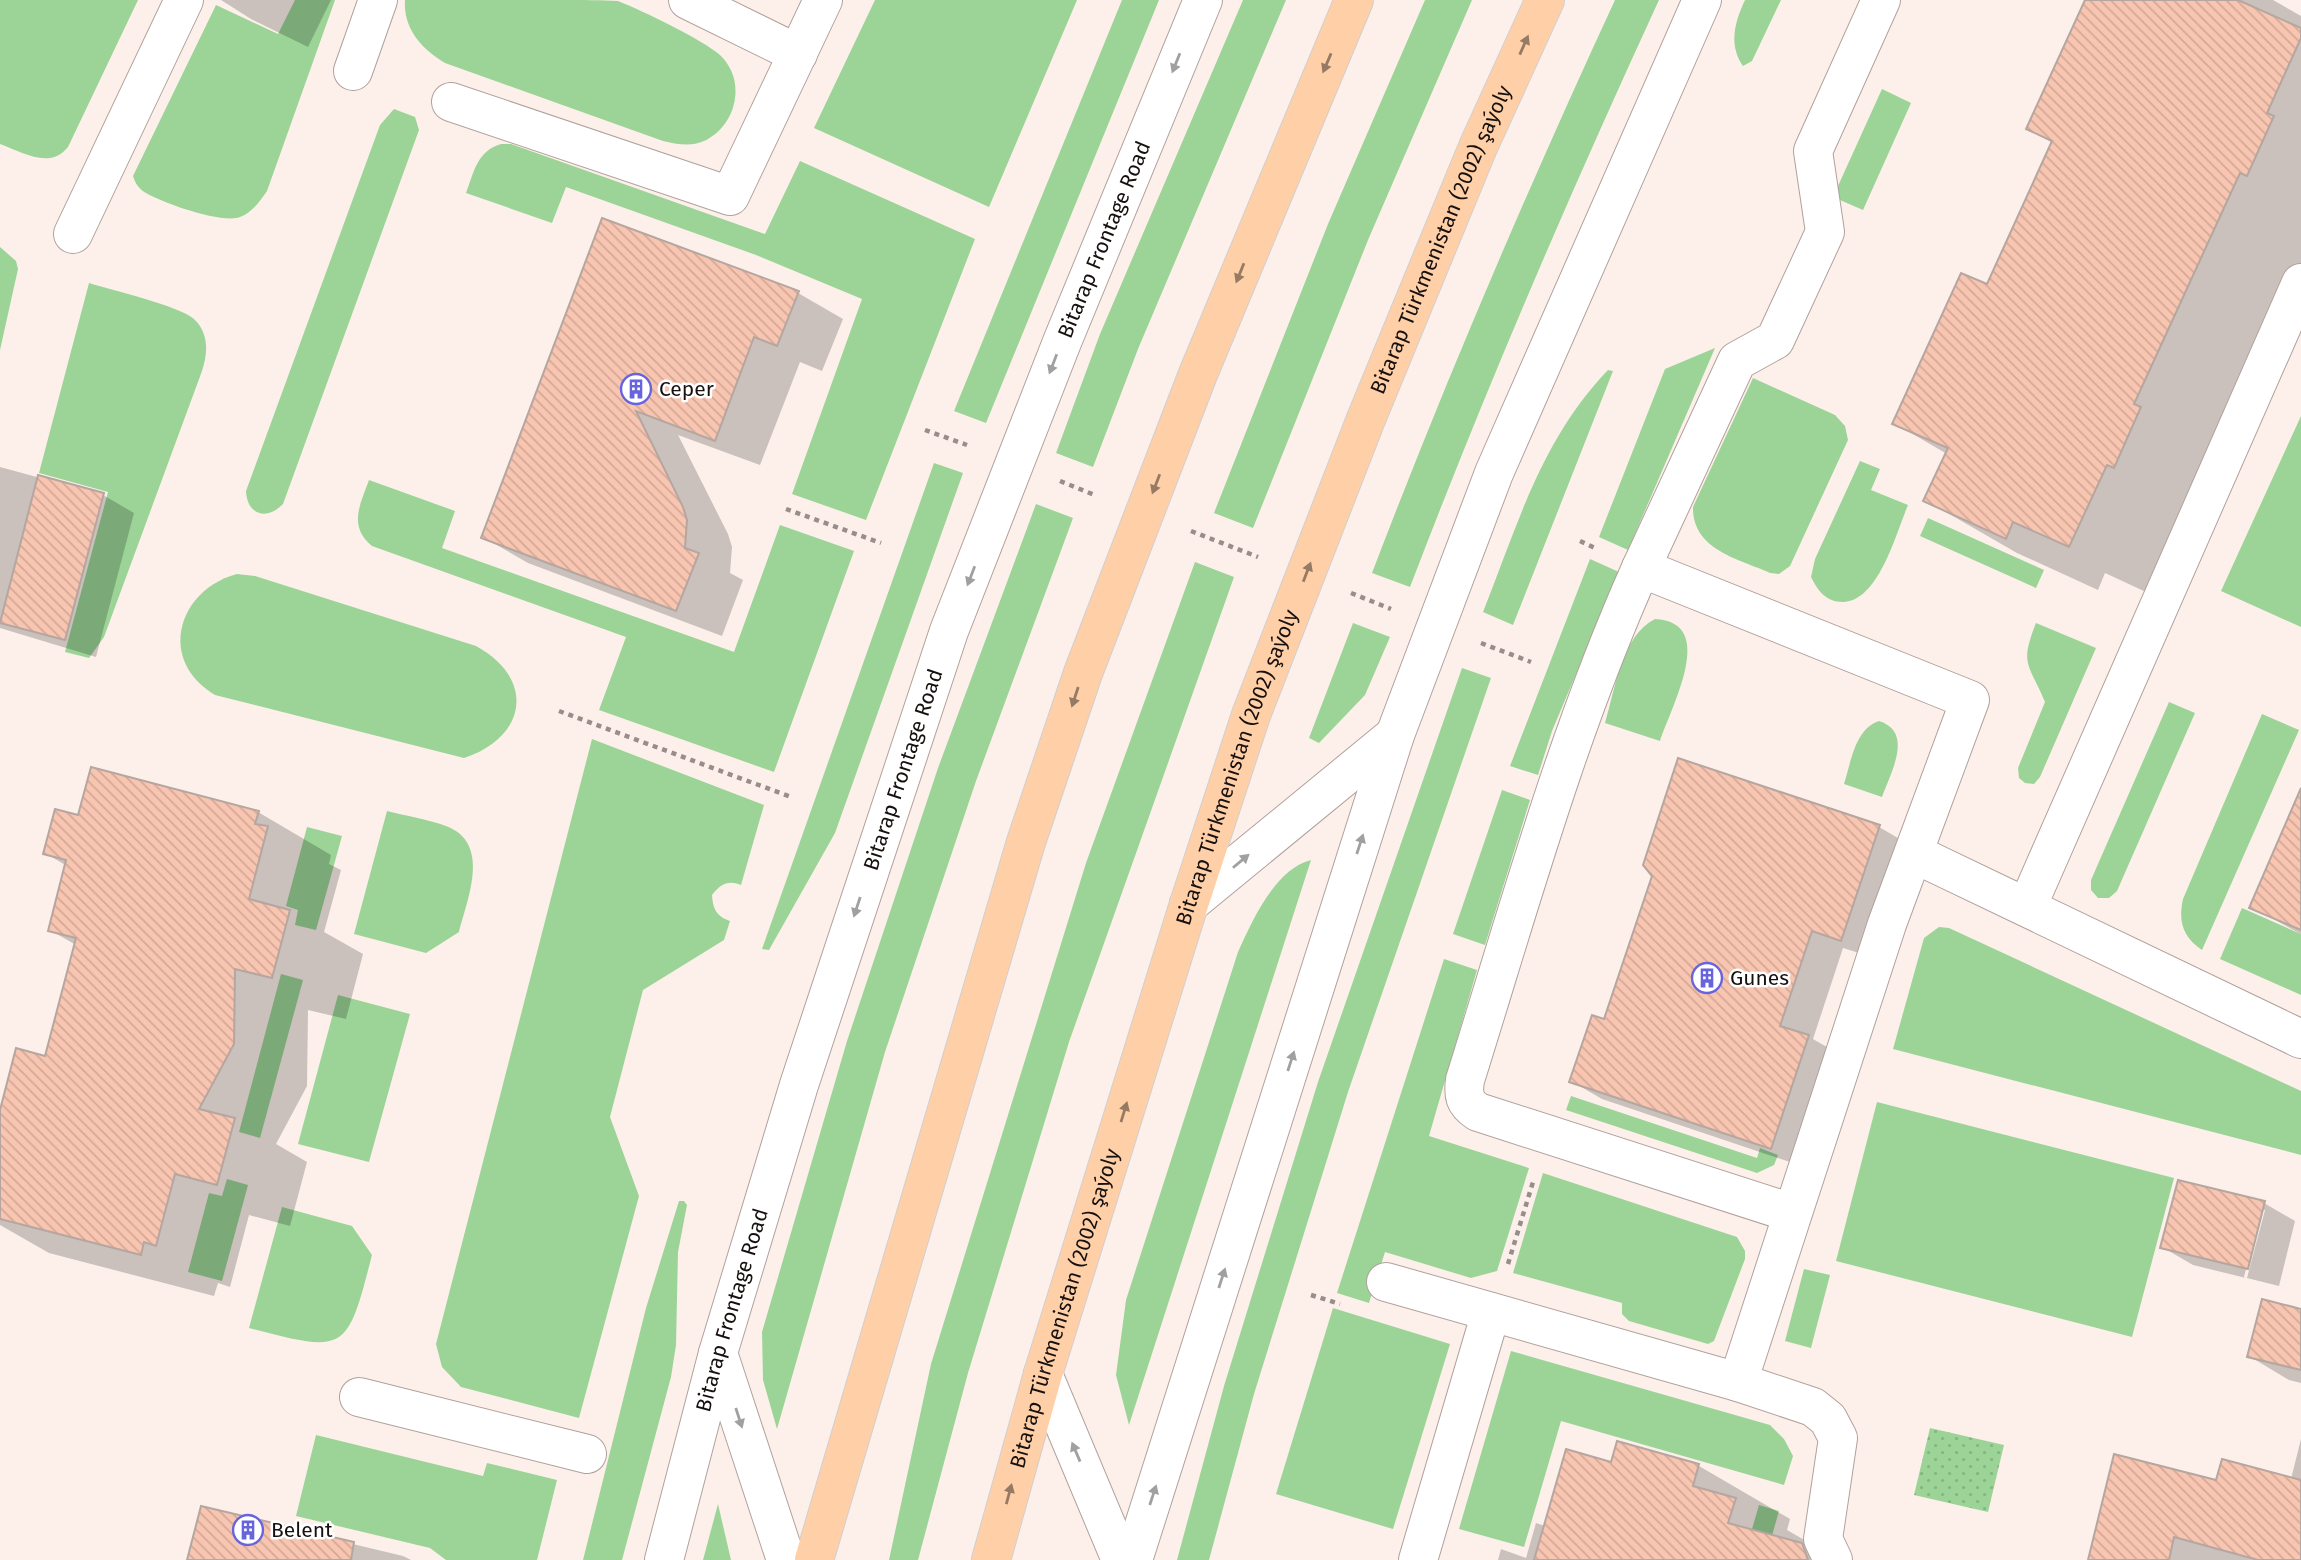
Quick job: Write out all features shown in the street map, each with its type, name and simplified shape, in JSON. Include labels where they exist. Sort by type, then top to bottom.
[{"type":"main road","points":[[814,1560],[1026,842],[1083,673],[1198,374],[1354,0]]},
{"type":"main road","name":"Bitarap Türkmenistan (2002) şaýoly","points":[[991,1560],[1043,1374],[1189,904],[1251,715],[1473,159],[1545,0]]},
{"type":"street","points":[[74,234],[184,0]]},
{"type":"street","points":[[353,71],[378,0]]},
{"type":"street","points":[[688,0],[798,54]]},
{"type":"street","points":[[451,102],[730,196],[823,0]]},
{"type":"street","name":"Bitarap Frontage Road","points":[[664,1560],[718,1353],[799,1085],[949,631],[1203,0]]},
{"type":"street","points":[[1133,1560],[1395,735],[1494,473],[1702,0]]},
{"type":"street","points":[[1792,1213],[1468,1106],[1463,1094],[1465,1080],[1571,742],[1605,647],[1737,361],[1775,340],[1825,232],[1813,151],[1881,0]]},
{"type":"street","points":[[2027,907],[2301,283]]},
{"type":"street","points":[[1641,568],[1970,700],[1915,854],[1887,923],[1738,1382]]},
{"type":"street","points":[[1189,904],[1395,735]]},
{"type":"street","points":[[1915,854],[2301,1039]]},
{"type":"street","points":[[1386,1282],[1738,1382],[1813,1407],[1828,1419],[1838,1438],[1823,1539],[1833,1560]]},
{"type":"street","points":[[1418,1560],[1491,1312]]},
{"type":"street","points":[[718,1353],[786,1560]]},
{"type":"street","points":[[1043,1374],[1121,1560]]},
{"type":"street","points":[[359,1397],[587,1454]]},
{"type":"path","points":[[925,430],[1531,662]]},
{"type":"path","points":[[786,509],[881,543]]},
{"type":"path","points":[[559,711],[791,797]]},
{"type":"path","points":[[1491,1312],[1548,1134]]},
{"type":"green space","points":[[0,0],[138,0],[68,147],[53,157],[26,155],[0,144]]},
{"type":"green space","points":[[295,0],[335,0],[267,191],[259,203],[240,217],[220,218],[178,207],[141,190],[133,176],[216,5],[278,34]]},
{"type":"green space","points":[[405,0],[618,1],[687,34],[721,56],[734,78],[734,103],[724,125],[704,141],[678,144],[663,141],[445,63],[416,37],[407,20]]},
{"type":"green space","points":[[875,0],[1077,0],[989,207],[814,128]]},
{"type":"green space","points":[[1122,0],[1159,0],[986,423],[954,411]]},
{"type":"green space","points":[[1243,0],[1286,0],[1138,349],[1093,467],[1056,453],[1100,334]]},
{"type":"green space","points":[[1425,0],[1472,0],[1368,240],[1253,528],[1214,513],[1328,224]]},
{"type":"green space","points":[[1615,0],[1659,0],[1530,291],[1468,438],[1410,587],[1372,573],[1489,284]]},
{"type":"green space","points":[[1745,0],[1781,0],[1752,61],[1743,66],[1734,41],[1738,16]]},
{"type":"green space","points":[[1882,89],[1911,103],[1863,210],[1833,197]]},
{"type":"green space","points":[[394,109],[415,117],[419,130],[283,504],[271,513],[259,513],[250,506],[246,491],[380,125]]},
{"type":"green space","points":[[501,144],[511,144],[765,234],[800,161],[975,239],[866,520],[792,494],[862,299],[756,255],[566,187],[552,223],[466,193],[481,157]]},
{"type":"green space","points":[[0,247],[16,261],[18,269],[0,350]]},
{"type":"green space","points":[[89,283],[186,314],[194,319],[202,330],[206,350],[202,371],[104,637],[89,658],[65,652],[108,492],[39,473]]},
{"type":"green space","points":[[1715,348],[1628,550],[1599,537],[1665,369]]},
{"type":"green space","points":[[1608,370],[1613,371],[1513,625],[1483,612],[1520,515],[1548,454],[1585,397]]},
{"type":"green space","points":[[1753,378],[1835,415],[1845,426],[1848,440],[1790,566],[1779,574],[1770,573],[1732,557],[1709,543],[1695,522],[1693,507]]},
{"type":"green space","points":[[2301,416],[2301,627],[2221,591]]},
{"type":"green space","points":[[1860,461],[1880,469],[1871,490],[1908,505],[1892,548],[1876,578],[1856,599],[1837,602],[1823,595],[1811,577],[1815,559]]},
{"type":"green space","points":[[934,463],[963,473],[835,833],[769,950],[762,949]]},
{"type":"green space","points":[[369,480],[455,511],[442,548],[734,652],[780,525],[854,551],[774,772],[599,710],[626,637],[372,546],[360,531],[358,523]]},
{"type":"green space","points":[[1036,504],[1073,518],[976,781],[885,1052],[777,1429],[763,1380],[762,1332],[847,1041],[938,768]]},
{"type":"green space","points":[[1928,518],[2044,570],[2036,588],[1920,536]]},
{"type":"green space","points":[[1590,559],[1619,572],[1552,731],[1538,775],[1510,766]]},
{"type":"green space","points":[[1195,562],[1234,577],[1069,1042],[968,1373],[918,1560],[889,1560],[931,1364],[1086,863]]},
{"type":"green space","points":[[237,574],[255,576],[476,646],[495,659],[508,674],[515,690],[516,706],[511,722],[501,736],[485,749],[464,758],[215,695],[197,681],[186,664],[181,646],[182,628],[188,610],[200,595],[216,582]]},
{"type":"green space","points":[[1655,619],[1674,624],[1684,634],[1687,649],[1686,668],[1660,741],[1605,723],[1627,650],[1644,627]]},
{"type":"green space","points":[[1353,623],[1390,637],[1365,695],[1319,743],[1309,738]]},
{"type":"green space","points":[[2036,623],[2096,648],[2040,777],[2034,784],[2025,783],[2019,778],[2018,768],[2045,702],[2027,657]]},
{"type":"green space","points":[[1462,668],[1491,678],[1348,1092],[1254,1394],[1209,1560],[1177,1560],[1224,1386],[1318,1082]]},
{"type":"green space","points":[[2169,702],[2195,713],[2117,891],[2109,898],[2098,898],[2091,890],[2091,880]]},
{"type":"green space","points":[[2262,714],[2299,730],[2202,950],[2190,940],[2183,928],[2183,899]]},
{"type":"green space","points":[[1879,721],[1890,726],[1898,743],[1894,765],[1882,797],[1844,784],[1859,739],[1864,731]]},
{"type":"green space","points":[[592,739],[764,805],[741,885],[725,884],[712,895],[716,911],[730,921],[724,940],[643,990],[610,1117],[639,1196],[579,1418],[461,1387],[442,1367],[436,1344]]},
{"type":"green space","points":[[1502,790],[1530,800],[1485,945],[1453,934]]},
{"type":"green space","points":[[387,811],[446,826],[460,834],[469,845],[473,873],[459,932],[426,953],[354,934]]},
{"type":"green space","points":[[307,827],[342,836],[316,930],[295,925],[298,910],[286,906]]},
{"type":"green space","points":[[1311,860],[1129,1425],[1116,1375],[1126,1300],[1238,952],[1258,912],[1276,885],[1298,865]]},
{"type":"green space","points":[[2242,908],[2301,934],[2301,995],[2220,959]]},
{"type":"green space","points":[[1939,927],[1949,928],[2301,1091],[2301,1155],[1893,1049],[1924,938]]},
{"type":"green space","points":[[1444,959],[1477,970],[1429,1136],[1529,1168],[1497,1271],[1471,1278],[1385,1252],[1369,1303],[1337,1293]]},
{"type":"green space","points":[[281,974],[303,980],[260,1138],[239,1132]]},
{"type":"green space","points":[[338,995],[410,1014],[369,1162],[298,1144]]},
{"type":"green space","points":[[1571,1096],[1757,1158],[1760,1148],[1778,1155],[1774,1165],[1757,1173],[1566,1110]]},
{"type":"green space","points":[[1877,1102],[2174,1178],[2132,1337],[1836,1261]]},
{"type":"green space","points":[[1543,1173],[1737,1237],[1745,1251],[1745,1259],[1714,1341],[1708,1344],[1629,1321],[1622,1314],[1622,1303],[1513,1273]]},
{"type":"green space","points":[[227,1179],[248,1185],[222,1281],[188,1272],[209,1193],[222,1196]]},
{"type":"green space","points":[[679,1201],[684,1201],[687,1205],[678,1252],[676,1345],[671,1377],[622,1560],[583,1560],[646,1308]]},
{"type":"green space","points":[[282,1207],[352,1226],[372,1255],[356,1311],[348,1328],[338,1338],[324,1342],[306,1341],[249,1328]]},
{"type":"green space","points":[[1804,1269],[1830,1275],[1811,1348],[1785,1341]]},
{"type":"green space","points":[[1333,1308],[1450,1344],[1393,1529],[1276,1494]]},
{"type":"green space","points":[[1511,1351],[1770,1425],[1784,1439],[1793,1456],[1784,1485],[1561,1421],[1524,1547],[1459,1529]]},
{"type":"green space","points":[[1930,1428],[2004,1445],[1988,1512],[1914,1495]]},
{"type":"green space","points":[[316,1435],[483,1476],[487,1463],[557,1480],[537,1560],[446,1560],[430,1548],[296,1516]]},
{"type":"green space","points":[[718,1504],[731,1560],[703,1560]]},
{"type":"green space","points":[[1759,1505],[1779,1511],[1765,1560],[1743,1560]]},
{"type":"building","points":[[2085,0],[2238,0],[2301,28],[2301,38],[2267,113],[2274,116],[2247,176],[2240,173],[2134,404],[2141,407],[2114,468],[2107,465],[2069,547],[2013,522],[2006,539],[1923,501],[1948,448],[1892,424],[1961,273],[1987,284],[2052,141],[2026,129]]},
{"type":"building","name":"Ceper","points":[[602,218],[799,291],[777,346],[754,337],[715,441],[636,411],[683,507],[687,520],[685,548],[699,553],[676,611],[481,538]]},
{"type":"building","points":[[38,475],[104,493],[65,640],[0,623]]},
{"type":"building","name":"Gunes","points":[[1678,758],[1880,825],[1841,941],[1812,931],[1780,1026],[1809,1035],[1771,1149],[1569,1082],[1592,1015],[1604,1019],[1652,876],[1643,865]]},
{"type":"building","points":[[91,767],[259,811],[255,824],[268,826],[249,899],[290,910],[272,978],[235,969],[234,1044],[199,1109],[235,1118],[217,1185],[175,1174],[156,1246],[144,1242],[141,1255],[0,1219],[0,1110],[16,1048],[45,1056],[76,938],[48,931],[66,860],[43,854],[55,809],[78,815]]},
{"type":"building","points":[[2301,788],[2301,930],[2249,908]]},
{"type":"building","points":[[2178,1180],[2265,1201],[2248,1269],[2160,1248]]},
{"type":"building","points":[[2262,1299],[2301,1309],[2301,1370],[2247,1357]]},
{"type":"building","points":[[1617,1441],[1699,1464],[1693,1486],[1736,1498],[1728,1523],[1802,1543],[1808,1560],[1534,1560],[1566,1449],[1611,1462]]},
{"type":"building","points":[[2114,1454],[2216,1480],[2222,1459],[2301,1480],[2301,1560],[2258,1560],[2174,1537],[2169,1560],[2088,1560]]},
{"type":"building","name":"Belent","points":[[201,1506],[354,1542],[351,1560],[187,1560]]},
{"type":"place","name":"Ceper","points":[[636,389]]},
{"type":"place","name":"Gunes","points":[[1707,978]]},
{"type":"place","name":"Belent","points":[[248,1530]]}]
